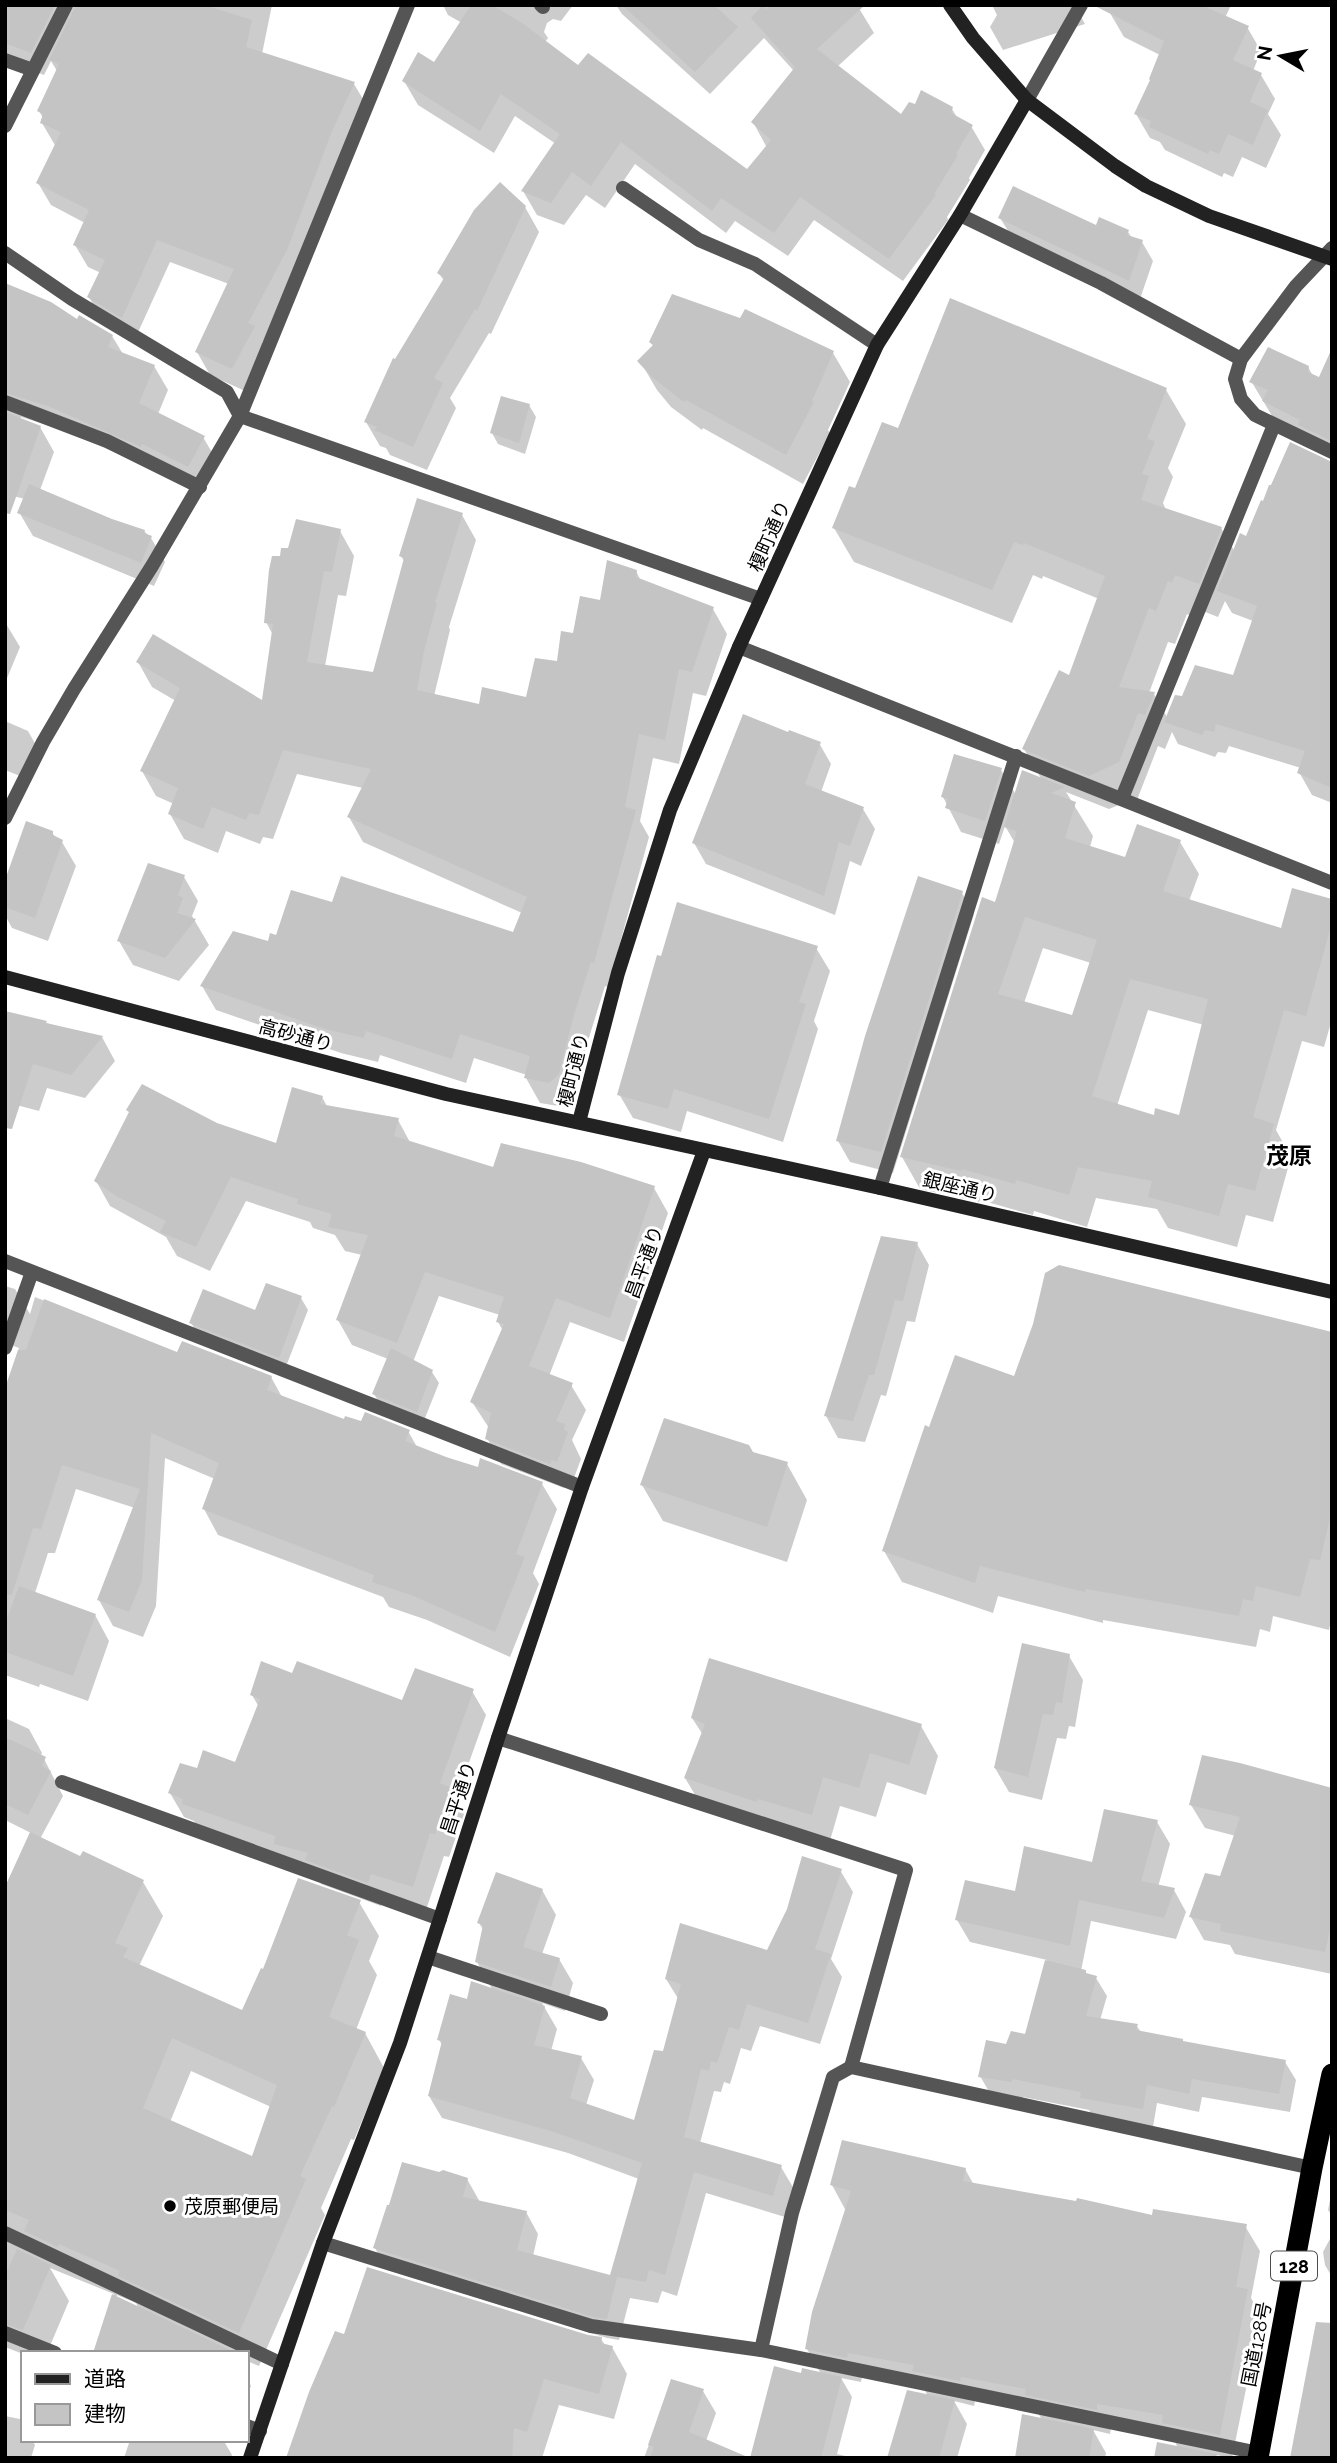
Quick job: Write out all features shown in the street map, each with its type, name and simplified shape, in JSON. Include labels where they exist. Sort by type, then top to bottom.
[{"type":"highway","name":"国道128号","points":[[1259,2455],[1332,2074]]},
{"type":"street","points":[[5,126],[66,5]]},
{"type":"street","points":[[5,818],[43,742],[200,487],[240,416],[408,5]]},
{"type":"street","points":[[950,5],[973,38],[1027,100],[1084,145],[1146,186],[1209,216],[1330,255],[1296,286],[1241,359],[1235,379],[1241,399],[1255,415],[1332,452]]},
{"type":"street","name":"榎町通り","points":[[579,1122],[618,973],[670,810],[761,599],[877,345],[960,215],[1081,5]]},
{"type":"street","points":[[5,60],[33,70]]},
{"type":"street","points":[[623,188],[699,240],[755,264],[877,345]]},
{"type":"street","points":[[960,215],[1101,283],[1241,359]]},
{"type":"street","points":[[5,253],[72,299],[227,392],[240,416],[761,599]]},
{"type":"street","points":[[5,402],[107,441],[200,487]]},
{"type":"street","points":[[1122,798],[1275,425]]},
{"type":"street","points":[[739,648],[1332,883]]},
{"type":"street","points":[[880,1188],[1016,756]]},
{"type":"street","name":"高砂通り","points":[[5,977],[446,1094],[579,1122]]},
{"type":"street","name":"銀座通り","points":[[579,1122],[1332,1292]]},
{"type":"street","name":"昌平通り","points":[[250,2458],[253,2429],[282,2364],[323,2243],[400,2043],[582,1488],[704,1151]]},
{"type":"street","points":[[5,1261],[582,1488]]},
{"type":"street","points":[[5,1348],[32,1272]]},
{"type":"street","points":[[498,1738],[906,1870],[851,2067]]},
{"type":"street","points":[[62,1782],[440,1919]]},
{"type":"street","points":[[428,1957],[601,2014]]},
{"type":"street","points":[[761,2350],[792,2213],[833,2077],[851,2067],[1312,2168]]},
{"type":"street","points":[[5,2233],[282,2364]]},
{"type":"street","points":[[323,2243],[591,2326],[761,2350],[1259,2455]]},
{"type":"street","points":[[5,2333],[50,2351]]},
{"type":"building","points":[[5,5],[55,5],[31,53],[5,43]]},
{"type":"building","points":[[76,5],[204,5],[252,20],[246,47],[355,82],[332,131],[287,250],[248,323],[255,326],[232,369],[195,352],[234,269],[157,240],[122,318],[87,297],[105,260],[73,245],[89,210],[36,183],[61,132],[40,123],[43,114],[37,111],[59,64],[49,60]]},
{"type":"building","points":[[471,5],[492,5],[522,23],[578,65],[588,53],[747,169],[771,140],[751,122],[795,67],[751,18],[762,6],[767,9],[772,5],[865,5],[817,49],[901,114],[909,102],[915,104],[921,90],[953,107],[951,113],[973,125],[934,194],[936,195],[889,259],[800,197],[774,233],[721,198],[712,211],[621,142],[591,186],[572,172],[551,203],[521,191],[560,134],[501,94],[480,131],[402,81],[418,52],[434,62]]},
{"type":"building","points":[[622,5],[714,5],[738,27],[695,72]]},
{"type":"building","points":[[1093,5],[1201,5],[1249,26],[1233,60],[1262,73],[1250,102],[1268,110],[1253,145],[1228,134],[1219,154],[1210,150],[1208,154],[1149,127],[1151,121],[1134,114],[1164,41]]},
{"type":"building","points":[[500,182],[526,206],[477,311],[475,309],[434,378],[443,383],[413,447],[374,430],[377,427],[364,422],[393,358],[395,359],[444,278],[437,273],[474,210]]},
{"type":"building","points":[[1013,186],[1096,225],[1099,217],[1129,230],[1127,235],[1143,240],[1129,281],[998,218]]},
{"type":"building","points":[[5,283],[51,302],[77,319],[79,315],[113,335],[108,347],[155,365],[139,403],[205,436],[188,467],[142,444],[141,447],[48,406],[5,393]]},
{"type":"building","points":[[672,294],[740,318],[745,309],[834,351],[812,401],[814,402],[786,455],[686,400],[684,402],[652,377],[637,361],[653,345],[649,342]]},
{"type":"building","points":[[950,298],[1167,388],[1147,439],[1155,441],[1142,474],[1149,476],[1141,500],[1222,527],[1199,584],[1175,575],[1172,583],[1168,581],[1156,611],[1149,608],[1119,687],[1155,692],[1145,715],[1138,713],[1119,762],[1089,776],[1022,749],[1059,670],[1069,675],[1105,576],[1024,543],[1014,542],[992,590],[832,528],[849,486],[855,488],[882,422],[898,428]]},
{"type":"building","points":[[1268,347],[1309,366],[1308,372],[1319,377],[1332,348],[1332,441],[1298,425],[1300,420],[1262,401],[1268,390],[1249,382]]},
{"type":"building","points":[[501,396],[530,404],[519,443],[490,433]]},
{"type":"building","points":[[5,412],[41,426],[10,514],[5,513]]},
{"type":"building","points":[[1290,442],[1332,462],[1332,788],[1297,773],[1305,751],[1216,724],[1214,732],[1205,730],[1202,735],[1164,722],[1175,695],[1182,696],[1195,665],[1233,675],[1257,606],[1217,591],[1240,533],[1246,536]]},
{"type":"building","points":[[29,484],[145,530],[144,533],[152,536],[141,563],[17,513]]},
{"type":"building","points":[[417,498],[463,513],[435,603],[417,690],[479,704],[482,687],[526,697],[535,658],[557,661],[561,631],[573,633],[580,596],[600,600],[607,560],[637,570],[636,577],[714,607],[692,672],[679,669],[665,740],[639,734],[625,807],[636,810],[594,963],[591,962],[573,1018],[559,1074],[549,1083],[524,1078],[530,1056],[460,1034],[452,1059],[366,1031],[364,1038],[325,1029],[200,986],[233,931],[268,941],[270,933],[276,935],[291,890],[332,902],[341,876],[513,932],[527,897],[347,817],[371,769],[283,750],[259,815],[249,813],[246,820],[212,807],[203,829],[168,814],[178,788],[140,771],[180,688],[136,662],[153,634],[262,700],[273,624],[264,623],[269,570],[272,556],[280,556],[281,548],[288,548],[296,519],[341,529],[332,572],[324,571],[307,662],[373,672],[404,558],[399,556]]},
{"type":"building","points":[[743,714],[821,742],[805,784],[864,807],[850,846],[839,842],[824,896],[692,843]]},
{"type":"building","points":[[954,754],[1002,768],[985,821],[945,808],[948,799],[941,797]]},
{"type":"building","points":[[1022,770],[1065,787],[1051,793],[1076,802],[1065,838],[1125,857],[1137,824],[1181,840],[1163,891],[1281,928],[1292,888],[1332,899],[1332,922],[1306,1016],[1284,1010],[1253,1117],[1274,1124],[1255,1191],[1228,1184],[1219,1216],[1148,1197],[1152,1181],[1078,1167],[1069,1195],[1016,1180],[1015,1184],[962,1169],[961,1171],[900,1157],[982,897],[995,902],[1017,831],[1004,827]],"holes":[[[1025,917],[1097,940],[1072,1015],[998,994]],[[1130,979],[1208,999],[1179,1115],[1155,1108],[1154,1115],[1092,1096]]]},
{"type":"building","points":[[26,821],[53,831],[53,835],[63,840],[35,918],[5,907],[5,880]]},
{"type":"building","points":[[148,863],[185,875],[178,895],[183,898],[177,913],[196,919],[165,958],[117,941]]},
{"type":"building","points":[[918,876],[963,891],[881,1152],[836,1141],[865,1036]]},
{"type":"building","points":[[677,902],[818,946],[799,1002],[806,1004],[769,1119],[674,1089],[668,1109],[617,1095],[657,955],[661,956]]},
{"type":"building","points":[[5,1011],[103,1036],[71,1075],[33,1064],[12,1129],[5,1128]]},
{"type":"building","points":[[142,1084],[217,1123],[276,1143],[292,1087],[323,1096],[320,1104],[399,1118],[394,1136],[493,1167],[501,1143],[581,1162],[655,1186],[610,1318],[556,1298],[529,1366],[573,1383],[556,1421],[565,1424],[564,1430],[568,1432],[557,1462],[552,1460],[550,1464],[485,1439],[491,1413],[470,1402],[504,1324],[496,1322],[504,1297],[425,1272],[397,1343],[336,1320],[368,1235],[328,1227],[332,1214],[297,1204],[298,1199],[231,1177],[196,1247],[160,1232],[166,1221],[118,1197],[94,1181],[129,1112],[126,1110]]},
{"type":"building","points":[[881,1236],[918,1242],[903,1301],[895,1300],[874,1375],[869,1375],[853,1421],[824,1416]]},
{"type":"building","points":[[1059,1265],[1332,1332],[1332,1510],[1320,1560],[1310,1559],[1300,1597],[1256,1586],[1253,1601],[1243,1599],[1239,1616],[1086,1589],[1085,1592],[980,1566],[975,1583],[882,1551],[925,1425],[929,1427],[955,1355],[1014,1376],[1033,1324],[1045,1273]]},
{"type":"building","points":[[266,1283],[302,1296],[279,1358],[189,1323],[203,1289],[255,1310]]},
{"type":"building","points":[[44,1299],[177,1352],[182,1341],[272,1376],[267,1390],[344,1419],[345,1416],[361,1421],[365,1412],[410,1430],[405,1441],[446,1457],[478,1467],[480,1458],[543,1482],[516,1554],[525,1557],[495,1632],[411,1595],[372,1582],[374,1575],[202,1509],[219,1463],[151,1433],[142,1580],[129,1612],[97,1600],[140,1489],[62,1465],[41,1529],[33,1528],[12,1595],[5,1594],[5,1388],[18,1350],[26,1350]]},
{"type":"building","points":[[391,1348],[433,1370],[417,1412],[372,1394]]},
{"type":"building","points":[[664,1418],[749,1445],[753,1452],[788,1462],[767,1527],[640,1485]]},
{"type":"building","points":[[19,1586],[96,1614],[73,1676],[5,1652],[5,1624]]},
{"type":"building","points":[[1022,1643],[1070,1654],[1062,1703],[1056,1702],[1053,1715],[1043,1714],[1028,1777],[994,1768]]},
{"type":"building","points":[[709,1658],[922,1724],[909,1765],[870,1753],[859,1788],[823,1777],[812,1815],[758,1799],[757,1802],[684,1778],[705,1724],[691,1718]]},
{"type":"building","points":[[261,1661],[292,1673],[297,1661],[402,1700],[415,1668],[474,1689],[440,1783],[452,1788],[435,1834],[430,1833],[413,1887],[371,1874],[368,1883],[305,1860],[308,1853],[274,1844],[275,1836],[182,1804],[183,1799],[168,1793],[180,1763],[197,1768],[203,1750],[235,1762],[260,1699],[250,1695]]},
{"type":"building","points":[[5,1737],[46,1757],[42,1766],[51,1771],[28,1815],[5,1804]]},
{"type":"building","points":[[1202,1755],[1332,1788],[1332,1921],[1325,1952],[1220,1931],[1221,1924],[1189,1917],[1205,1873],[1220,1876],[1240,1817],[1189,1805]]},
{"type":"building","points":[[1104,1809],[1158,1820],[1141,1881],[1175,1888],[1164,1918],[1079,1900],[1070,1946],[955,1920],[965,1880],[1015,1891],[1024,1846],[1092,1862]]},
{"type":"building","points":[[30,1832],[80,1856],[83,1851],[144,1880],[115,1943],[128,1948],[123,1957],[242,2010],[261,1968],[263,1969],[298,1878],[361,1900],[347,1935],[359,1940],[329,2017],[366,2032],[334,2107],[332,2106],[300,2176],[306,2179],[239,2333],[118,2276],[120,2271],[24,2231],[29,2220],[5,2210],[5,1887]],"holes":[[[172,2038],[277,2085],[252,2156],[143,2108]]]},
{"type":"building","points":[[802,1856],[842,1869],[815,1949],[831,1954],[808,2023],[747,2004],[739,2030],[729,2027],[717,2063],[711,2061],[709,2071],[701,2069],[684,2137],[782,2165],[773,2196],[694,2172],[665,2275],[649,2270],[646,2282],[617,2277],[607,2319],[593,2317],[373,2248],[402,2162],[468,2178],[463,2197],[527,2211],[517,2250],[610,2275],[642,2163],[554,2132],[428,2096],[442,2041],[437,2040],[450,1994],[467,1999],[471,1981],[545,2006],[534,2045],[582,2056],[570,2098],[634,2120],[654,2050],[663,2051],[681,1984],[665,1979],[680,1923],[767,1950],[787,1909]]},
{"type":"building","points":[[496,1872],[543,1889],[523,1947],[560,1958],[551,1987],[475,1962],[483,1925],[477,1923]]},
{"type":"building","points":[[1045,1960],[1086,1970],[1086,1973],[1097,1976],[1086,2016],[1138,2024],[1136,2030],[1183,2041],[1286,2060],[1279,2094],[1192,2079],[1189,2094],[1147,2085],[1143,2109],[1080,2098],[1081,2092],[1012,2079],[1012,2082],[978,2077],[986,2040],[1006,2044],[1011,2031],[1025,2034]]},
{"type":"building","points":[[842,2140],[966,2168],[963,2181],[1076,2201],[1077,2198],[1152,2215],[1153,2209],[1247,2224],[1236,2287],[1248,2289],[1220,2435],[1162,2423],[1163,2415],[1097,2404],[1097,2410],[1025,2395],[1026,2389],[961,2377],[960,2381],[912,2371],[914,2365],[848,2353],[847,2358],[805,2349],[812,2312],[851,2191],[830,2185]]},
{"type":"building","points":[[17,2249],[51,2265],[23,2330],[5,2324],[5,2276]]},
{"type":"building","points":[[367,2267],[602,2337],[601,2343],[613,2346],[599,2394],[544,2379],[527,2432],[514,2428],[512,2458],[286,2458],[309,2392],[335,2331],[344,2334]]},
{"type":"building","points":[[112,2294],[232,2351],[94,2351]]},
{"type":"building","points":[[1316,2322],[1332,2323],[1332,2458],[1290,2458]]},
{"type":"building","points":[[774,2366],[801,2373],[802,2368],[842,2377],[821,2458],[750,2458]]},
{"type":"building","points":[[671,2379],[704,2389],[689,2432],[750,2458],[650,2458],[654,2447],[648,2445]]},
{"type":"building","points":[[907,2390],[955,2400],[939,2458],[887,2458]]},
{"type":"building","points":[[1022,2414],[1094,2429],[1089,2458],[1015,2458]]},
{"type":"building","points":[[1157,2442],[1217,2454],[1216,2458],[1154,2458]]},
{"type":"place","name":"茂原郵便局","points":[[170,2206]]},
{"type":"district","name":"茂原","points":[[1289,1155]]}]
